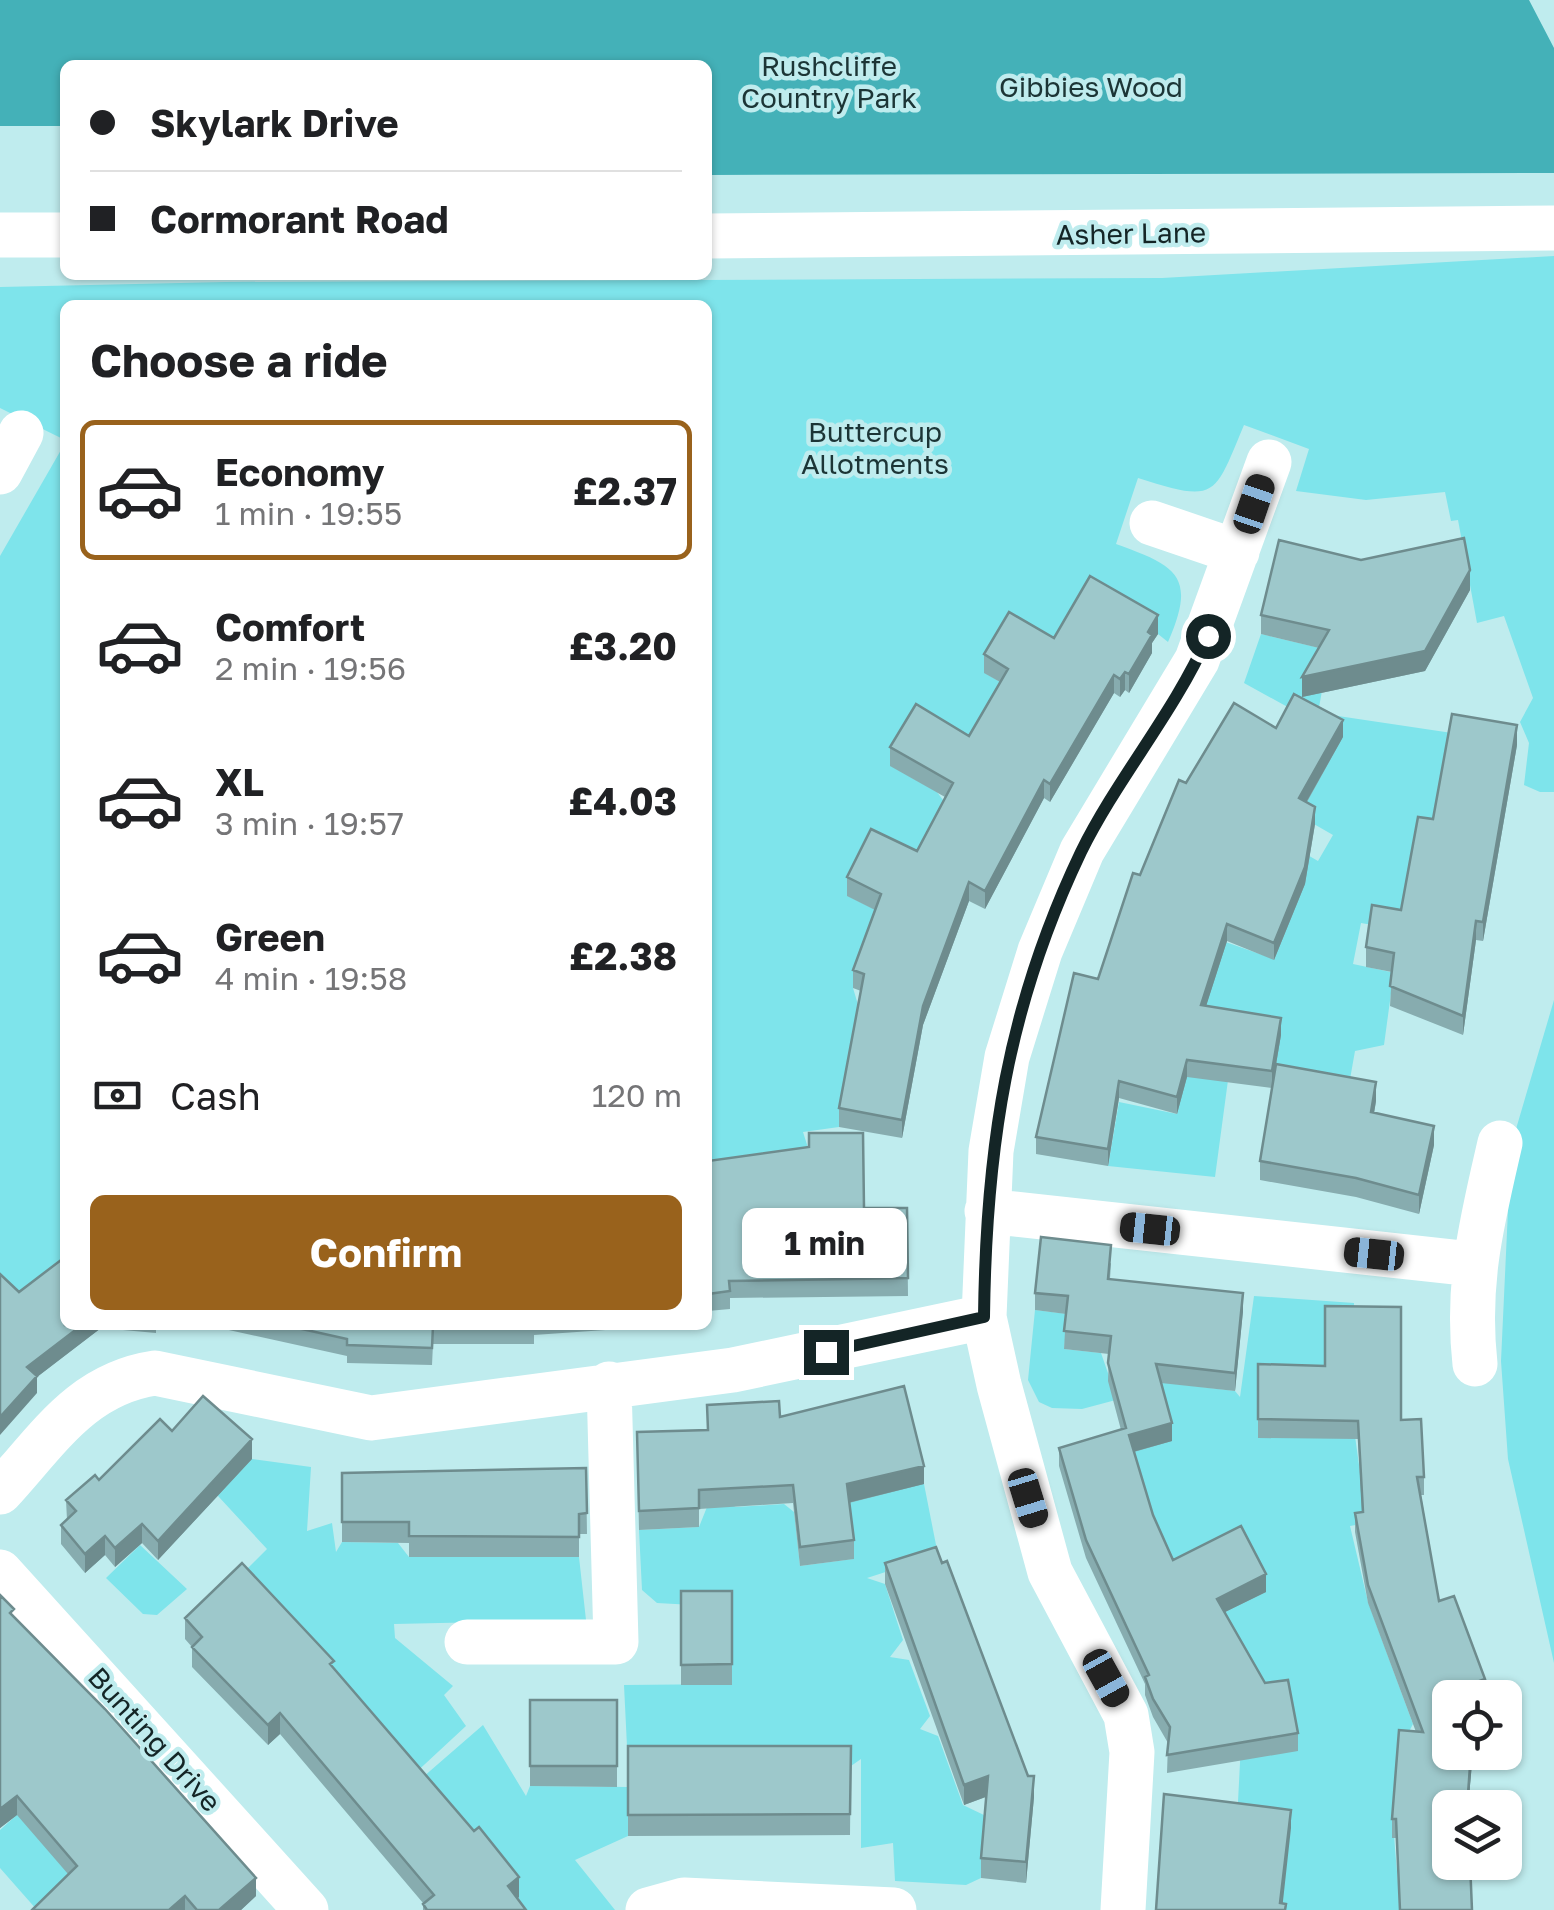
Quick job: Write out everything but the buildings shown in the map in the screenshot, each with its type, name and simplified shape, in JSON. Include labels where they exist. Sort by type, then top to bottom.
[{"type":"street","name":"Asher Lane","points":[[712,236],[1554,228]]},
{"type":"street","points":[[0,235],[60,235]]},
{"type":"street","points":[[0,472],[21,433]]},
{"type":"street","points":[[1123,1910],[1132,1752],[1126,1715],[1050,1572],[1018,1462],[984,1317],[990,1151],[1006,1057],[1040,951],[1082,851],[1198,660],[1268,462]]},
{"type":"street","points":[[1152,522],[1237,552]]},
{"type":"street","points":[[1475,1364],[1470,1318],[1472,1264],[1500,1143]]},
{"type":"street","points":[[986,1211],[1472,1264]]},
{"type":"street","points":[[0,1492],[92,1394],[120,1378],[154,1373],[371,1418],[732,1370],[928,1332],[984,1317]]},
{"type":"street","points":[[467,1642],[616,1642],[609,1384]]},
{"type":"street","name":"Bunting Drive","points":[[0,1572],[306,1910]]},
{"type":"street","points":[[648,1910],[684,1900],[894,1910]]},
{"type":"green space","name":"Gibbies Wood","points":[[0,0],[1529,0],[1554,48],[1554,173],[712,175],[712,60],[60,60],[60,126],[0,126]]},
{"type":"green space","name":"Buttercup Allotments","points":[[1554,256],[1554,792],[1540,792],[1524,785],[1529,743],[1520,722],[1533,698],[1504,616],[1477,623],[1458,520],[1451,521],[1445,492],[1366,500],[1296,491],[1309,449],[1244,425],[1226,467],[1210,488],[1184,491],[1138,478],[1116,544],[1154,559],[1176,576],[1181,602],[1168,642],[1158,634],[985,673],[1029,699],[969,754],[891,766],[937,792],[949,808],[923,858],[848,896],[888,916],[853,988],[862,1018],[839,1127],[803,1132],[809,1151],[712,1244],[712,300],[60,300],[60,438],[0,408],[0,287],[225,282],[1162,278]]},
{"type":"green space","points":[[60,452],[60,1278],[22,1307],[0,1291],[0,556]]},
{"type":"green space","points":[[1261,634],[1324,649],[1327,663],[1318,713],[1452,733],[1440,797],[1401,930],[1361,923],[1353,964],[1400,974],[1392,986],[1384,1045],[1355,1051],[1344,1113],[1277,1083],[1272,1089],[1280,1035],[1235,1028],[1215,1177],[1108,1166],[1119,1102],[1177,1114],[1217,939],[1274,959],[1294,910],[1271,834],[1318,861],[1333,835],[1286,808],[1342,737],[1244,683]]},
{"type":"green space","points":[[1554,1000],[1554,1663],[1508,1459],[1501,1361],[1511,1146]]},
{"type":"green space","points":[[1254,1296],[1354,1303],[1355,1436],[1367,1523],[1350,1526],[1368,1602],[1413,1724],[1403,1746],[1394,1791],[1400,1910],[1220,1910],[1237,1821],[1243,1705],[1223,1613],[1265,1592],[1170,1572],[1110,1487],[1157,1389],[1082,1409],[1052,1408],[1039,1402],[1028,1380],[1035,1310],[1068,1314],[1064,1349],[1101,1353],[1109,1376],[1235,1391],[1240,1397]]},
{"type":"green space","points":[[252,1459],[311,1467],[307,1531],[332,1523],[336,1552],[342,1542],[398,1543],[409,1557],[579,1557],[586,1620],[394,1624],[395,1638],[453,1686],[444,1695],[466,1726],[411,1777],[237,1579],[267,1549],[206,1483],[225,1487]]},
{"type":"green space","points":[[847,1475],[924,1484],[938,1555],[867,1578],[885,1584],[903,1640],[890,1657],[909,1660],[930,1716],[920,1729],[938,1736],[963,1805],[986,1816],[981,1878],[966,1885],[895,1881],[893,1843],[861,1848],[861,1759],[851,1766],[628,1767],[624,1685],[732,1684],[693,1605],[657,1603],[642,1590],[639,1530],[699,1527],[711,1497],[736,1507],[784,1504],[794,1512],[800,1566],[853,1559]]},
{"type":"green space","points":[[140,1545],[187,1589],[157,1615],[143,1614],[106,1578]]},
{"type":"green space","points":[[483,1725],[526,1796],[530,1786],[628,1787],[628,1836],[575,1860],[615,1910],[517,1910],[519,1897],[415,1784]]},
{"type":"green space","points":[[29,1804],[76,1883],[37,1910],[0,1868],[0,1830]]},
{"type":"route","points":[[826,1352],[984,1317],[990,1151],[1006,1057],[1040,951],[1082,851],[1189,678],[1208,636]]},
{"type":"park label","name":"Rushcliffe Country Park","points":[[829,81]]}]
